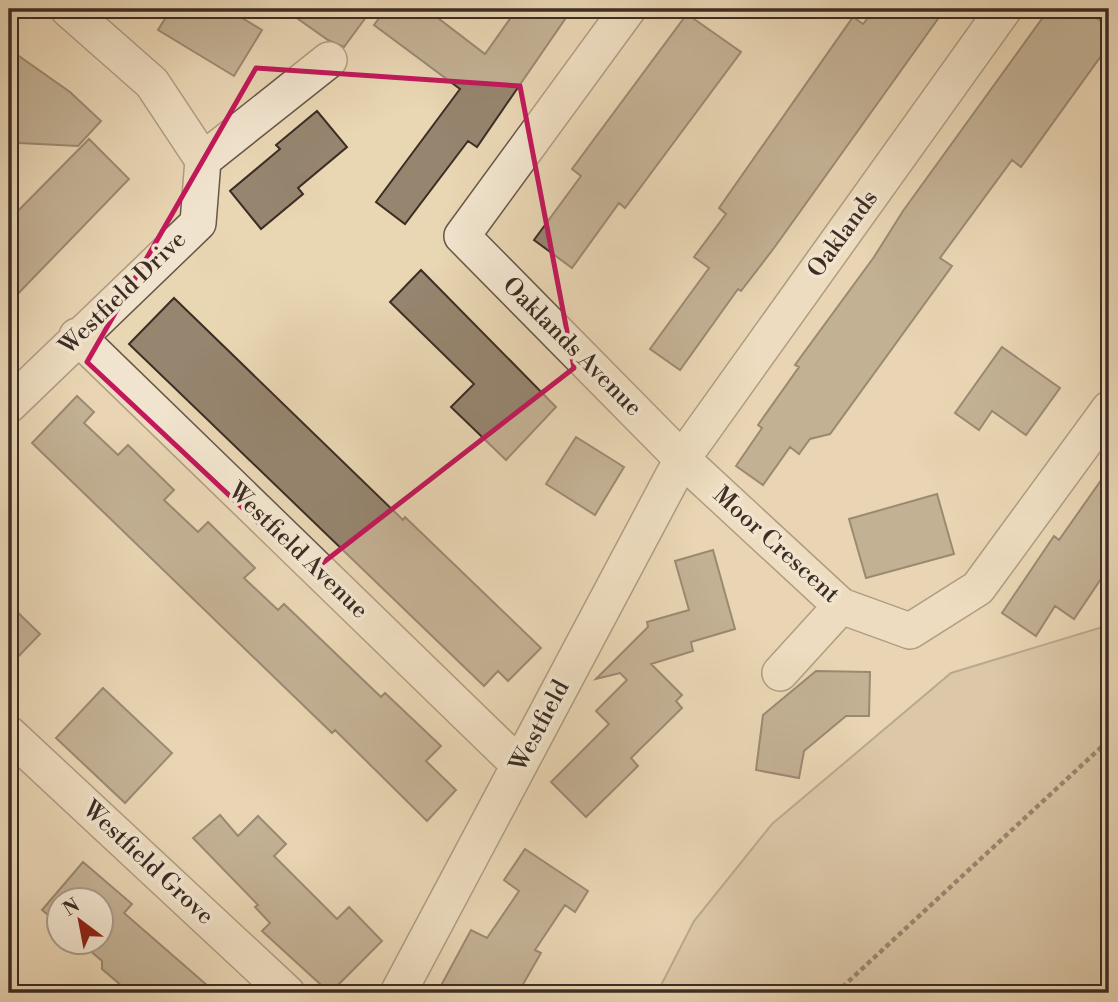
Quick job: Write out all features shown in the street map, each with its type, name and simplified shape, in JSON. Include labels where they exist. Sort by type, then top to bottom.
[{"type":"street","name":"Oaklands Avenue","points":[[628,9],[462,236],[682,459]]},
{"type":"street","name":"Oaklands","points":[[682,459],[1004,9]]},
{"type":"street","points":[[73,10],[152,83],[203,160],[329,60]]},
{"type":"street","name":"Westfield Drive","points":[[9,405],[77,336],[198,223],[203,160]]},
{"type":"street","name":"Westfield Avenue","points":[[77,336],[519,765]]},
{"type":"street","name":"Moor Crescent","points":[[682,459],[841,606],[910,631],[978,588],[1109,409]]},
{"type":"street","name":"Westfield","points":[[398,993],[682,459]]},
{"type":"street","points":[[780,673],[841,606]]},
{"type":"street","name":"Westfield Grove","points":[[9,734],[287,993]]},
{"type":"path","points":[[836,993],[1109,740]]},
{"type":"highlighted area","points":[[256,68],[520,86],[574,368],[311,572],[87,362]]},
{"type":"shaded area","points":[[1109,625],[1109,993],[657,993],[694,921],[772,824],[951,673]]},
{"type":"building","points":[[171,9],[227,9],[262,30],[234,76],[158,30]]},
{"type":"building","points":[[284,9],[372,9],[344,47],[328,40]]},
{"type":"building","points":[[386,9],[445,9],[438,18],[485,54],[517,9],[572,9],[477,147],[468,141],[405,224],[376,202],[460,89],[374,25]]},
{"type":"building","points":[[875,9],[945,9],[774,248],[741,291],[738,289],[680,370],[650,349],[709,268],[694,257],[726,214],[719,208],[853,17],[863,24]]},
{"type":"building","points":[[1049,9],[1084,9],[1109,27],[1109,45],[1021,167],[1012,160],[940,258],[952,266],[830,434],[810,439],[799,454],[790,447],[763,485],[736,466],[762,428],[758,425],[799,367],[795,365]]},
{"type":"building","points":[[687,14],[741,52],[625,208],[619,203],[572,268],[534,240],[581,176],[572,169]]},
{"type":"building","points":[[9,49],[70,92],[101,121],[78,146],[19,143],[9,135]]},
{"type":"building","points":[[317,111],[347,147],[298,188],[303,194],[261,229],[230,191],[280,149],[276,145]]},
{"type":"building","points":[[89,139],[129,179],[9,303],[9,220]]},
{"type":"building","points":[[421,270],[556,407],[506,460],[451,407],[474,384],[390,302]]},
{"type":"building","points":[[174,298],[403,520],[405,517],[541,648],[508,681],[498,671],[484,686],[129,344]]},
{"type":"building","points":[[1002,347],[1060,388],[1026,435],[992,411],[979,430],[955,413]]},
{"type":"building","points":[[77,396],[94,412],[84,423],[118,455],[128,445],[174,490],[164,500],[198,532],[208,522],[255,568],[244,578],[278,610],[284,604],[381,697],[385,693],[441,746],[426,761],[456,790],[427,821],[335,730],[332,733],[32,443]]},
{"type":"building","points":[[576,437],[624,467],[595,515],[546,484]]},
{"type":"building","points":[[1109,469],[1109,567],[1074,619],[1055,606],[1036,636],[1002,613],[1054,536],[1059,540]]},
{"type":"building","points":[[937,494],[954,554],[866,578],[849,519]]},
{"type":"building","points":[[713,550],[735,629],[691,642],[693,651],[651,664],[682,695],[676,701],[682,708],[631,758],[638,766],[586,817],[551,782],[609,724],[596,711],[627,680],[620,673],[596,679],[648,627],[647,622],[689,610],[675,561]]},
{"type":"building","points":[[9,604],[40,634],[9,666]]},
{"type":"building","points":[[816,671],[870,672],[869,716],[846,716],[804,751],[799,778],[756,770],[763,715]]},
{"type":"building","points":[[103,688],[172,753],[125,803],[56,738]]},
{"type":"building","points":[[220,815],[238,836],[258,816],[286,844],[274,856],[337,919],[349,907],[382,941],[330,993],[262,931],[270,923],[255,907],[258,905],[193,838]]},
{"type":"building","points":[[525,849],[588,891],[575,912],[565,905],[535,950],[541,953],[518,993],[437,993],[471,930],[487,938],[519,891],[504,880]]},
{"type":"building","points":[[83,862],[111,886],[62,886]]},
{"type":"building","points":[[116,890],[132,904],[124,913],[216,993],[130,993],[102,969],[102,961],[96,956],[116,956]]}]
